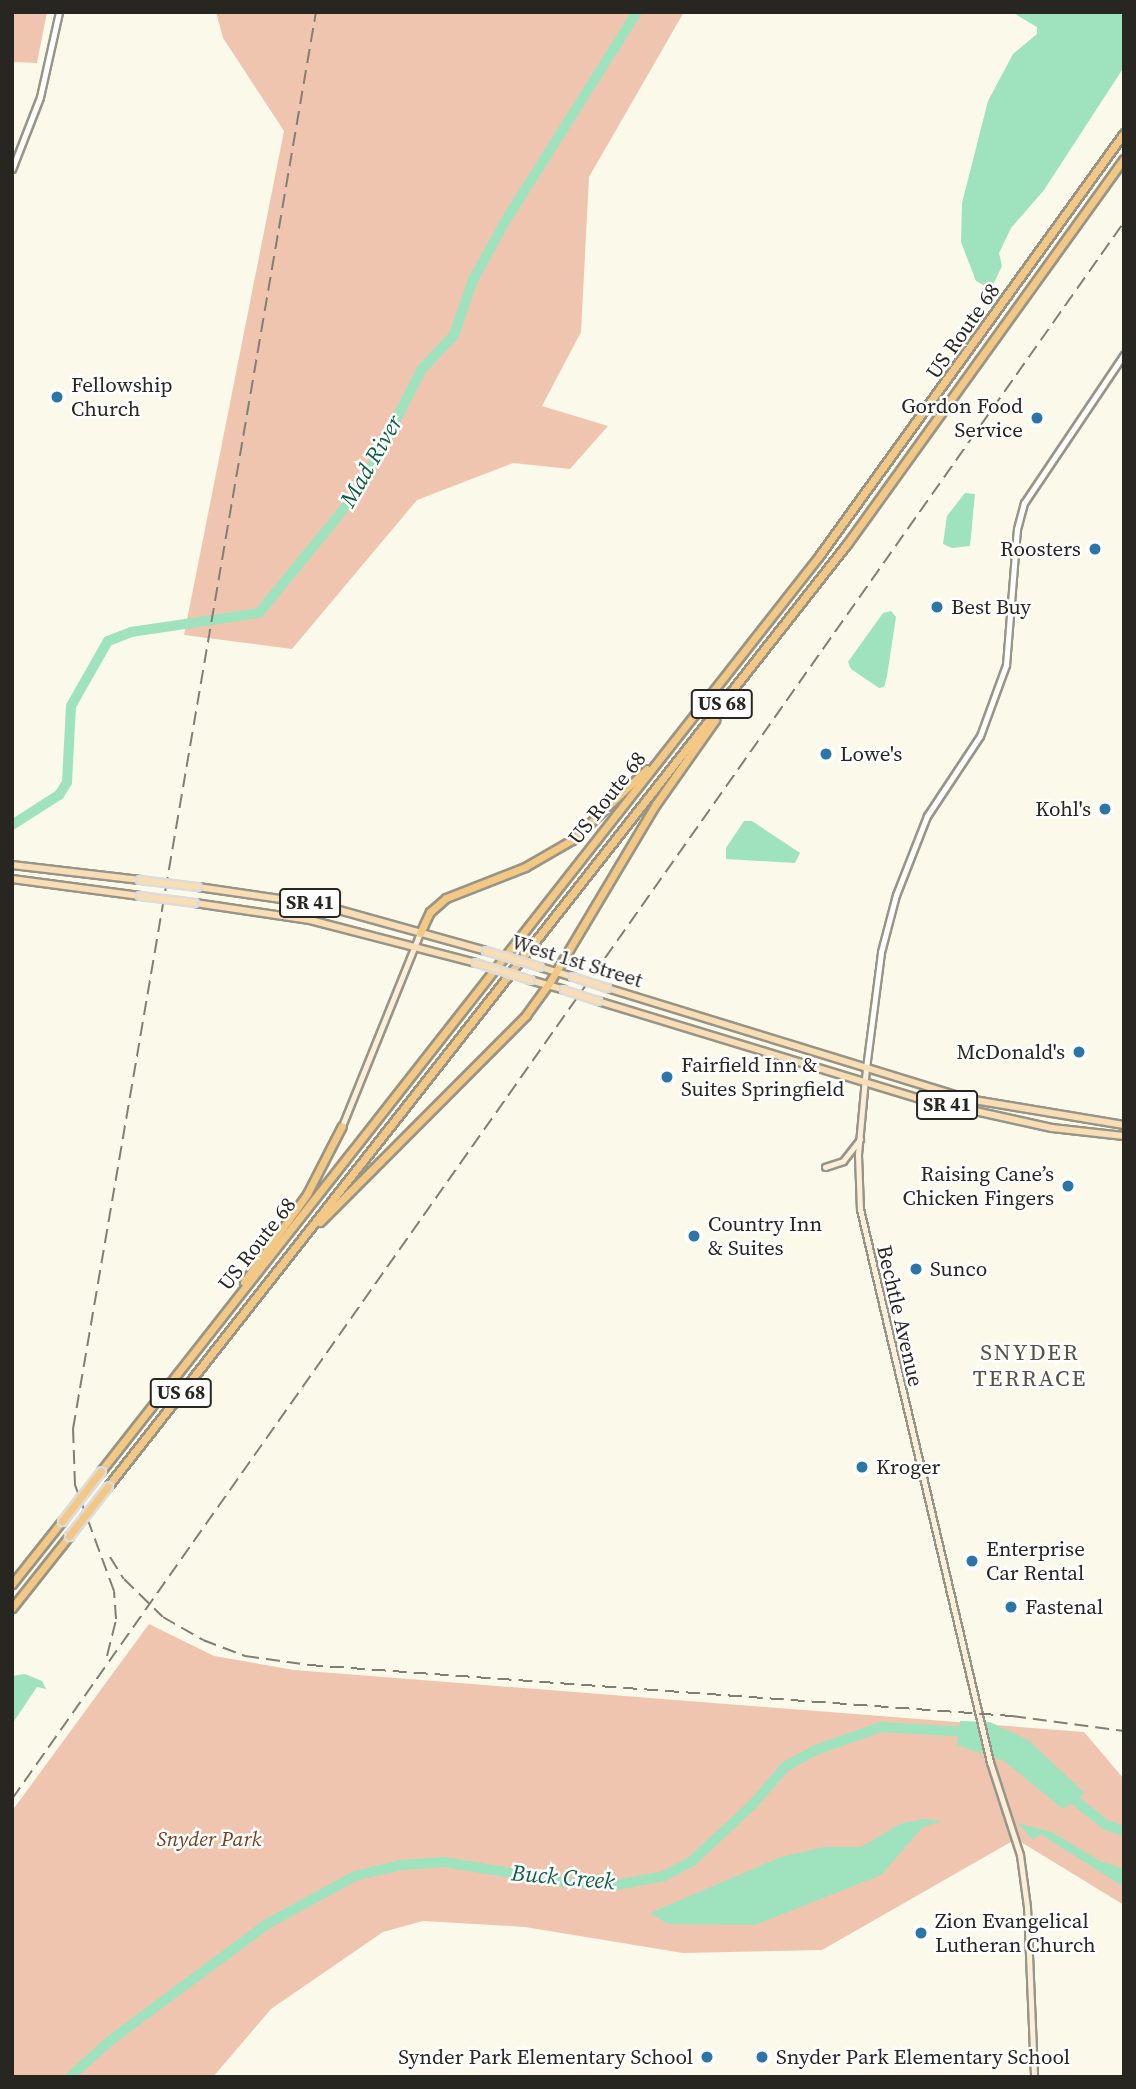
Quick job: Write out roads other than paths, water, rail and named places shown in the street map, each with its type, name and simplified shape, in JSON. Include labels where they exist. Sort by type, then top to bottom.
[{"type":"highway","name":"US Route 68","points":[[12,1584],[877,480],[1124,133]]},
{"type":"highway","name":"US Route 68","points":[[12,1608],[759,657],[896,478],[1124,159]]},
{"type":"highway","points":[[304,1236],[499,1046],[548,985],[656,804],[759,657]]},
{"type":"highway","points":[[420,933],[430,912],[446,898],[525,867],[572,840],[668,748]]},
{"type":"highway","points":[[223,1316],[307,1194],[342,1126]]},
{"type":"main road","name":"West 1st Street","points":[[12,865],[321,905],[540,967],[968,1099],[1124,1125]]},
{"type":"main road","name":"West 1st Street","points":[[12,879],[310,920],[476,963],[865,1082],[1018,1122],[1124,1136]]},
{"type":"main road","points":[[342,1126],[412,947],[420,933]]},
{"type":"main road","name":"Bechtle Avenue","points":[[866,1068],[858,1180],[864,1231],[990,1762],[1016,1839],[1027,1907],[1034,2077]]},
{"type":"main road","points":[[825,1167],[843,1161],[860,1139]]},
{"type":"street","points":[[12,169],[40,97],[59,12]]},
{"type":"street","name":"Bechtle Avenue","points":[[866,1068],[881,952],[893,905],[927,816],[981,736],[1006,665],[1019,520],[1029,490],[1124,354]]},
{"type":"waterway","name":"Mad River","points":[[12,825],[59,795],[67,782],[71,706],[108,641],[131,632],[259,613],[361,488],[422,369],[454,335],[473,280],[506,220],[637,12]]},
{"type":"waterway","name":"Buck Creek","points":[[70,2077],[111,2040],[267,1924],[355,1876],[401,1865],[444,1862],[571,1883],[616,1885],[664,1876],[692,1861],[752,1805],[786,1766],[816,1750],[881,1727],[969,1732]]},
{"type":"waterway","name":"Buck Creek","points":[[1066,1793],[1106,1825],[1124,1831]]},
{"type":"railway","points":[[107,1656],[116,1619],[114,1591],[75,1485],[73,1429],[316,12]]},
{"type":"railway","points":[[12,1799],[1124,222]]},
{"type":"railway","points":[[110,1557],[124,1579],[163,1617],[203,1640],[245,1656],[309,1665],[1012,1716],[1124,1731]]},
{"type":"place","name":"Fellowship Church","points":[[57,397]]},
{"type":"place","name":"Gordon Food Service","points":[[1037,418]]},
{"type":"place","name":"Roosters","points":[[1095,549]]},
{"type":"place","name":"Best Buy","points":[[937,607]]},
{"type":"place","name":"Lowe's","points":[[826,754]]},
{"type":"place","name":"Kohl's","points":[[1105,809]]},
{"type":"place","name":"McDonald's","points":[[1079,1052]]},
{"type":"place","name":"Fairfield Inn & Suites Springfield","points":[[667,1077]]},
{"type":"place","name":"Raising Cane’s Chicken Fingers","points":[[1068,1186]]},
{"type":"place","name":"Country Inn & Suites","points":[[694,1236]]},
{"type":"place","name":"Sunco","points":[[916,1269]]},
{"type":"place","name":"Kroger","points":[[862,1467]]},
{"type":"place","name":"Enterprise Car Rental","points":[[972,1561]]},
{"type":"place","name":"Fastenal","points":[[1011,1607]]},
{"type":"place","name":"Zion Evangelical Lutheran Church","points":[[921,1933]]},
{"type":"place","name":"Synder Park Elementary School","points":[[707,2057]]},
{"type":"place","name":"Snyder Park Elementary School","points":[[762,2057]]},
{"type":"district","name":"SNYDER TERRACE","points":[[1030,1365]]},
{"type":"park label","name":"Snyder Park","points":[[209,1839]]}]
